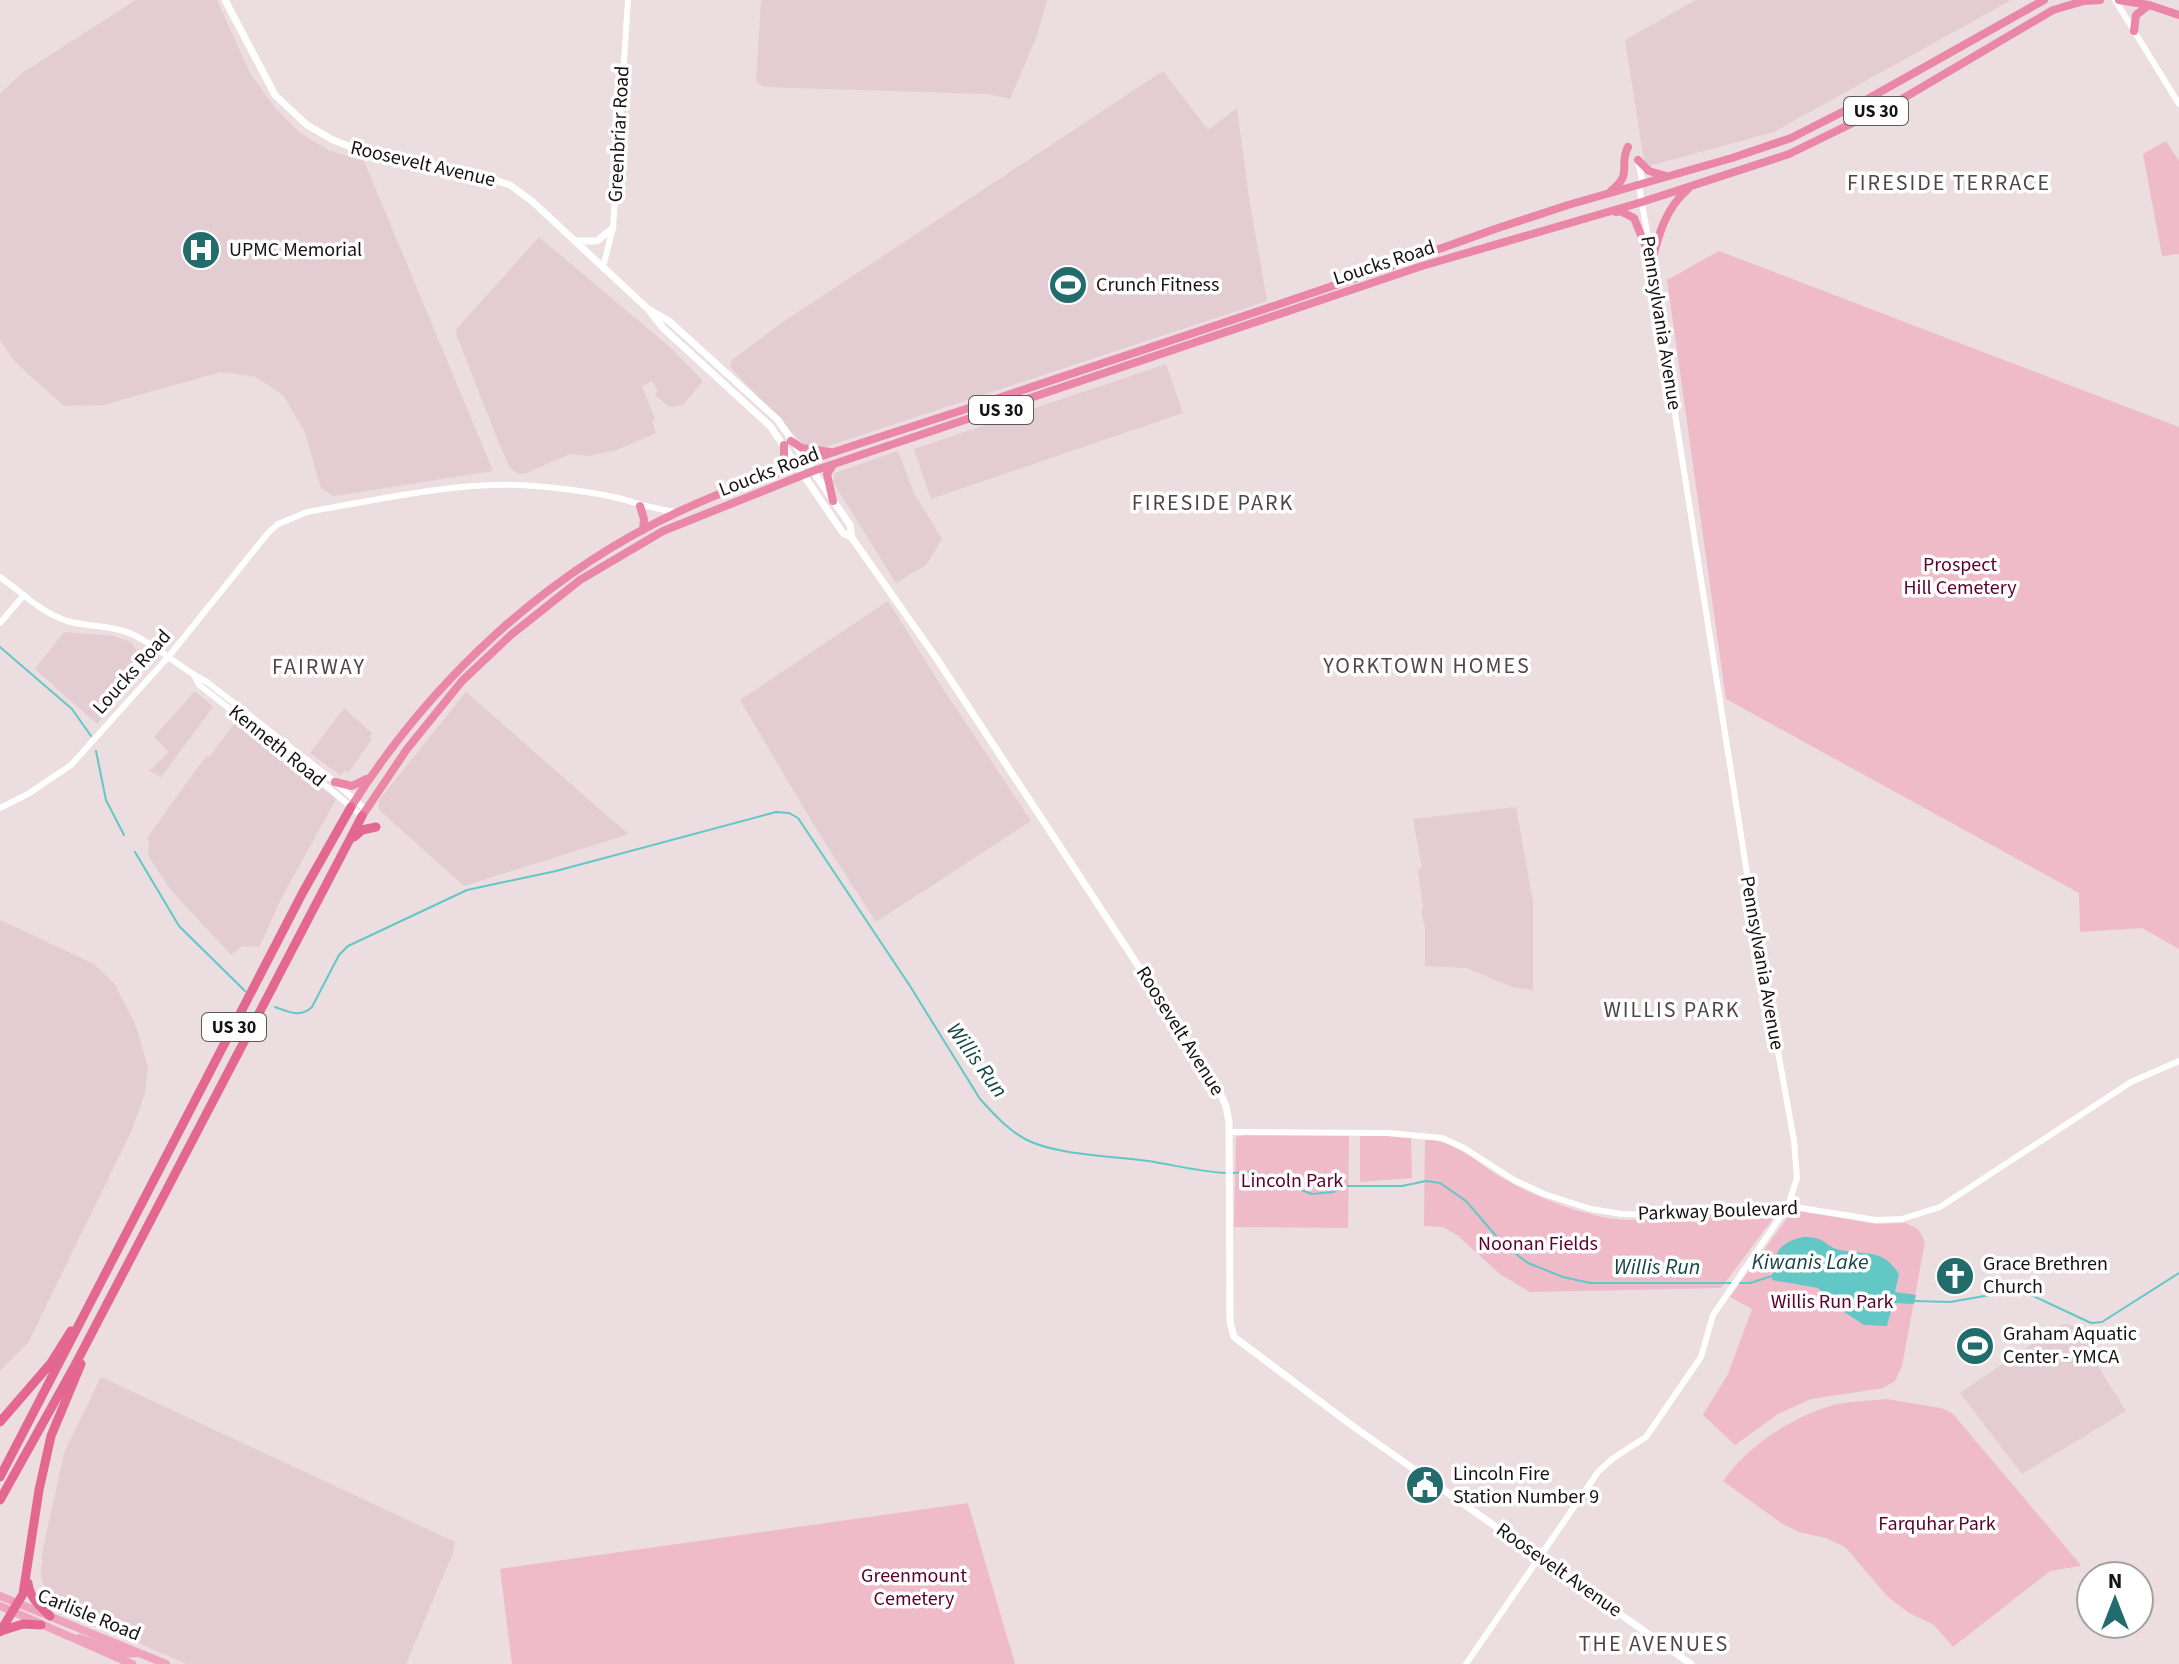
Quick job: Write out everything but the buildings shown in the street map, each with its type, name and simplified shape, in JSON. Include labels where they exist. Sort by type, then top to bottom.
[{"type":"highway","name":"Loucks Road","points":[[678,512],[723,492],[803,464],[1495,229],[1759,149],[1813,128],[2044,0]]},
{"type":"highway","name":"Loucks Road","points":[[663,531],[834,464],[1422,266],[1642,202],[1789,154],[1902,99],[2053,10],[2100,0]]},
{"type":"highway","points":[[2117,0],[2149,5],[2179,15]]},
{"type":"highway","points":[[2134,31],[2136,15],[2149,5]]},
{"type":"highway","points":[[1607,194],[1622,182],[1628,147]]},
{"type":"highway","points":[[1638,160],[1649,171],[1671,176]]},
{"type":"highway","points":[[1652,262],[1668,211],[1675,200],[1692,186]]},
{"type":"highway","points":[[1591,216],[1620,211],[1631,215],[1652,262]]},
{"type":"highway","points":[[776,474],[784,462],[788,443],[835,453]]},
{"type":"highway","points":[[833,501],[827,474],[834,464]]},
{"type":"highway","points":[[640,506],[644,515],[643,530]]},
{"type":"highway","name":"US 30","points":[[0,1477],[296,905],[370,777],[414,719],[494,636],[548,590],[597,556],[678,512]]},
{"type":"highway","name":"US 30","points":[[0,1500],[364,813],[407,749],[462,681],[512,634],[580,580],[663,531]]},
{"type":"highway","points":[[335,782],[352,786],[370,777]]},
{"type":"highway","points":[[351,839],[362,830],[376,827]]},
{"type":"highway","points":[[0,1422],[51,1363],[119,1249]]},
{"type":"highway","points":[[1,1631],[16,1608],[26,1576],[51,1436],[94,1327]]},
{"type":"highway","points":[[26,1576],[29,1592],[50,1616]]},
{"type":"highway","points":[[1,1631],[23,1624],[41,1625]]},
{"type":"main road","name":"Roosevelt Avenue","points":[[225,0],[275,95],[318,132],[359,150],[500,181],[527,197],[788,443],[843,533],[851,537],[935,656],[1217,1086],[1226,1106],[1229,1132],[1230,1321],[1234,1337],[1354,1427],[1691,1664]]},
{"type":"main road","points":[[575,241],[597,241],[613,228]]},
{"type":"main road","name":"Roosevelt Avenue","points":[[648,309],[669,321],[778,420],[788,443]]},
{"type":"main road","points":[[670,335],[681,339],[712,367],[721,367]]},
{"type":"main road","name":"Roosevelt Avenue","points":[[809,473],[850,525],[851,537]]},
{"type":"main road","name":"Carlisle Road","points":[[0,1596],[41,1625],[132,1664]]},
{"type":"main road","name":"Carlisle Road","points":[[0,1606],[50,1616],[166,1664]]},
{"type":"main road","points":[[59,1634],[88,1639],[125,1654],[138,1652]]},
{"type":"street","name":"Greenbriar Road","points":[[603,267],[613,228],[628,0]]},
{"type":"street","points":[[2117,0],[2179,104]]},
{"type":"street","name":"Pennsylvania Avenue","points":[[1466,1664],[1598,1472],[1646,1437],[1701,1357],[1713,1315],[1788,1206],[1797,1178],[1794,1141],[1753,912],[1639,186],[1642,179],[1638,160]]},
{"type":"street","name":"Loucks Road","points":[[1,808],[71,765],[169,656],[278,524],[307,512],[453,488],[494,485],[555,488],[609,496],[640,506],[678,512]]},
{"type":"street","name":"Kenneth Road","points":[[0,577],[39,609],[55,616],[131,634],[169,656],[335,782],[353,804]]},
{"type":"street","points":[[0,623],[24,595]]},
{"type":"street","name":"Kenneth Road","points":[[194,675],[199,685],[364,813]]},
{"type":"street","points":[[225,705],[242,709]]},
{"type":"street","name":"Parkway Boulevard","points":[[1229,1132],[1387,1133],[1442,1138],[1544,1194],[1591,1209],[1622,1214],[1663,1215],[1788,1206],[1876,1220],[1902,1219],[1931,1212],[2131,1082],[2179,1061]]},
{"type":"shaded area","name":"UPMC Memorial","points":[[136,0],[217,0],[250,73],[275,108],[300,133],[328,150],[364,161],[493,471],[334,496],[321,489],[305,432],[283,395],[256,377],[221,372],[103,405],[64,406],[15,362],[0,340],[0,94],[22,73]]},
{"type":"shaded area","points":[[761,0],[1047,0],[1036,38],[1010,99],[987,94],[765,87],[756,82]]},
{"type":"shaded area","points":[[1696,0],[2011,0],[1774,132],[1645,167],[1625,40]]},
{"type":"shaded area","points":[[1163,71],[1208,130],[1237,108],[1267,301],[822,448],[803,444],[730,367],[732,360],[780,324]]},
{"type":"shaded area","points":[[539,237],[672,349],[703,381],[683,405],[669,407],[655,395],[658,391],[652,381],[642,386],[655,419],[652,421],[656,433],[617,450],[589,456],[570,454],[519,474],[511,469],[500,446],[455,331]]},
{"type":"shaded area","points":[[1166,364],[1183,413],[931,499],[914,449]]},
{"type":"shaded area","points":[[898,451],[914,493],[942,539],[926,565],[896,583],[833,482],[835,473]]},
{"type":"shaded area","points":[[888,601],[1031,821],[876,922],[740,700]]},
{"type":"shaded area","points":[[64,632],[114,636],[131,642],[144,661],[139,674],[97,724],[35,669]]},
{"type":"shaded area","points":[[195,691],[213,707],[161,777],[149,771],[169,752],[154,737]]},
{"type":"shaded area","points":[[466,692],[629,834],[464,886],[379,810],[379,800]]},
{"type":"shaded area","points":[[344,708],[372,733],[369,737],[372,739],[349,772],[344,771],[340,775],[310,753]]},
{"type":"shaded area","points":[[235,723],[336,799],[282,897],[259,947],[242,946],[231,955],[170,889],[148,855],[147,838],[206,756],[209,757]]},
{"type":"shaded area","points":[[1516,807],[1533,902],[1533,990],[1512,987],[1466,968],[1425,966],[1425,927],[1418,869],[1422,868],[1413,819]]},
{"type":"shaded area","points":[[0,920],[94,964],[114,983],[136,1026],[148,1068],[145,1093],[131,1132],[28,1343],[0,1371]]},
{"type":"shaded area","points":[[2060,1325],[2082,1329],[2090,1346],[2089,1352],[2126,1411],[2022,1474],[1960,1393]]},
{"type":"shaded area","points":[[101,1377],[455,1542],[406,1664],[187,1664],[60,1609],[46,1592],[41,1574],[43,1549],[64,1453]]},
{"type":"green space","points":[[2166,141],[2179,161],[2179,254],[2162,256],[2143,154]]},
{"type":"green space","name":"Prospect Hill Cemetery","points":[[1719,251],[2179,427],[2179,949],[2142,928],[2080,932],[2079,893],[1726,699],[1667,280]]},
{"type":"green space","name":"Lincoln Park","points":[[1349,1135],[1348,1228],[1234,1227],[1236,1137]]},
{"type":"green space","points":[[1360,1136],[1411,1138],[1412,1178],[1360,1182]]},
{"type":"green space","name":"Noonan Fields","points":[[1425,1140],[1457,1148],[1532,1194],[1602,1217],[1645,1220],[1752,1212],[1773,1213],[1775,1216],[1721,1288],[1530,1292],[1500,1274],[1457,1235],[1443,1227],[1424,1226]]},
{"type":"green space","name":"Willis Run Park","points":[[1793,1210],[1876,1224],[1906,1223],[1919,1230],[1925,1242],[1902,1366],[1895,1381],[1883,1388],[1811,1399],[1778,1414],[1735,1445],[1703,1415],[1728,1374],[1752,1309],[1730,1297]]},
{"type":"green space","name":"Farquhar Park","points":[[1887,1399],[1941,1408],[1952,1413],[2077,1560],[2075,1567],[2050,1571],[1953,1647],[1934,1625],[1909,1613],[1888,1597],[1845,1547],[1781,1523],[1723,1481],[1744,1456],[1770,1435],[1800,1418],[1851,1402]]},
{"type":"green space","name":"Greenmount Cemetery","points":[[968,1503],[1015,1664],[512,1664],[500,1569]]},
{"type":"water","name":"Kiwanis Lake","points":[[1803,1237],[1817,1238],[1840,1250],[1872,1254],[1886,1260],[1899,1274],[1895,1292],[1916,1295],[1914,1304],[1893,1303],[1887,1326],[1864,1325],[1841,1310],[1818,1288],[1772,1280],[1778,1251],[1787,1243]]},
{"type":"waterway","points":[[0,647],[72,709],[91,736]]},
{"type":"waterway","points":[[96,751],[106,800],[124,835]]},
{"type":"waterway","name":"Willis Run","points":[[275,1007],[294,1013],[308,1010],[339,955],[348,946],[467,890],[556,871],[776,812],[789,813],[798,818],[910,986],[980,1099],[1008,1127],[1027,1140],[1053,1149],[1227,1173]]},
{"type":"waterway","points":[[135,852],[179,926],[245,991]]},
{"type":"waterway","name":"Willis Run","points":[[1233,1173],[1253,1172],[1312,1194],[1333,1192],[1345,1186],[1402,1186],[1426,1181],[1440,1183],[1466,1201],[1503,1244],[1528,1263],[1563,1277],[1590,1283],[1733,1283]]},
{"type":"waterway","points":[[1914,1301],[1950,1302],[1996,1294],[2027,1293],[2091,1323],[2102,1322],[2179,1273]]},
{"type":"waterway","name":"Willis Run","points":[[1740,1283],[1772,1276]]},
{"type":"place","name":"UPMC Memorial","points":[[201,250]]},
{"type":"place","name":"Crunch Fitness","points":[[1068,285]]},
{"type":"place","name":"Grace Brethren Church","points":[[1955,1276]]},
{"type":"place","name":"Graham Aquatic Center - YMCA","points":[[1975,1346]]},
{"type":"place","name":"Lincoln Fire Station Number 9","points":[[1425,1485]]},
{"type":"district","name":"FIRESIDE TERRACE","points":[[1949,183]]},
{"type":"district","name":"FIRESIDE PARK","points":[[1213,503]]},
{"type":"district","name":"YORKTOWN HOMES","points":[[1427,666]]},
{"type":"district","name":"FAIRWAY","points":[[319,667]]},
{"type":"district","name":"WILLIS PARK","points":[[1672,1010]]},
{"type":"district","name":"THE AVENUES","points":[[1654,1644]]}]
